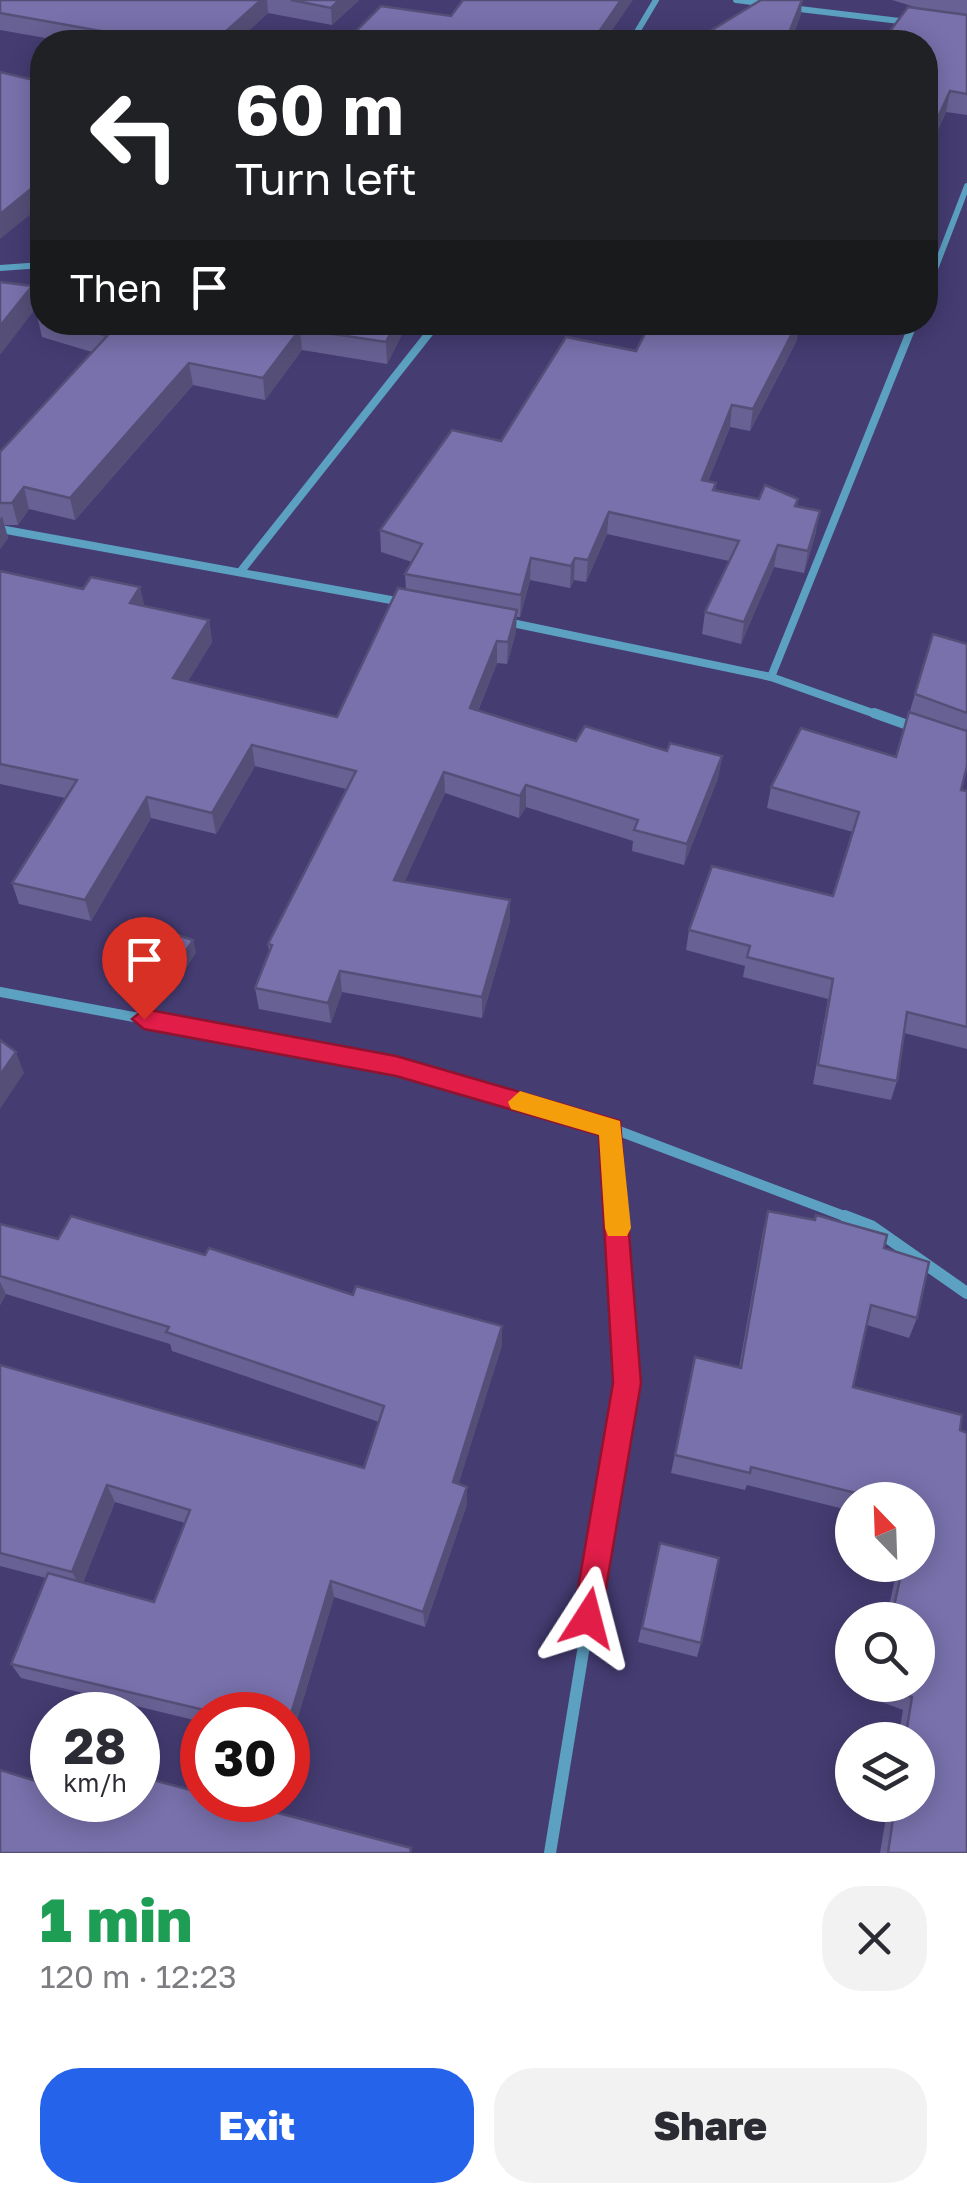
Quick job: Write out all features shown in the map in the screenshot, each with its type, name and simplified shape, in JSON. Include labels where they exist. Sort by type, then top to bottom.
[{"type":"street","points":[[638,30],[656,0]]},
{"type":"street","points":[[736,0],[921,23]]},
{"type":"street","points":[[938,261],[967,186]]},
{"type":"street","points":[[0,268],[30,265]]},
{"type":"street","points":[[241,571],[428,335]]},
{"type":"street","points":[[771,677],[909,335]]},
{"type":"street","points":[[0,529],[410,603]]},
{"type":"street","points":[[485,618],[771,677],[931,734]]},
{"type":"street","points":[[0,992],[396,1066],[612,1128],[871,1226],[967,1293]]},
{"type":"street","points":[[550,1853],[627,1383],[612,1128]]},
{"type":"building","points":[[0,0],[261,0],[227,30],[95,30],[0,13]]},
{"type":"building","points":[[291,0],[339,0],[331,8]]},
{"type":"building","points":[[463,0],[621,0],[600,30],[357,30],[381,6],[451,16]]},
{"type":"building","points":[[761,0],[802,0],[790,30],[712,30]]},
{"type":"building","points":[[908,7],[967,15],[967,94],[950,91],[938,117],[938,30],[891,30]]},
{"type":"building","points":[[0,72],[30,79],[30,190],[0,214]]},
{"type":"building","points":[[0,282],[30,286],[30,288],[0,326]]},
{"type":"building","points":[[104,335],[295,335],[263,378],[189,363],[70,498],[24,487],[12,503],[0,503],[0,452],[107,336]]},
{"type":"building","points":[[340,335],[390,335],[386,342]]},
{"type":"building","points":[[644,335],[791,335],[753,409],[732,405],[702,480],[716,483],[713,490],[759,499],[765,485],[798,499],[795,506],[820,511],[808,551],[778,545],[744,622],[705,612],[739,541],[609,512],[588,560],[575,558],[571,566],[531,558],[521,595],[405,574],[422,544],[380,530],[452,430],[501,441],[566,337],[636,351]]},
{"type":"building","points":[[0,571],[83,589],[91,577],[140,587],[130,603],[209,620],[173,678],[337,717],[398,588],[517,610],[508,642],[497,641],[470,708],[576,741],[585,726],[667,751],[670,743],[722,756],[687,844],[634,830],[638,820],[526,785],[520,796],[444,772],[394,880],[510,900],[482,997],[340,971],[328,1003],[255,988],[272,945],[268,944],[356,771],[252,745],[212,813],[147,797],[85,900],[12,883],[77,780],[0,764]]},
{"type":"building","points":[[933,634],[967,644],[967,713],[915,694]]},
{"type":"building","points":[[909,712],[967,731],[967,766],[961,790],[967,791],[967,1027],[907,1012],[897,1081],[818,1065],[833,979],[747,957],[750,946],[689,930],[712,866],[833,896],[859,812],[771,787],[801,728],[896,757]]},
{"type":"building","points":[[130,920],[193,940],[168,980],[104,960]]},
{"type":"building","points":[[0,1040],[16,1052],[0,1075]]},
{"type":"building","points":[[768,1211],[815,1220],[816,1215],[887,1235],[884,1248],[929,1262],[917,1318],[871,1305],[853,1387],[962,1415],[960,1430],[967,1433],[967,1853],[888,1853],[893,1822],[935,1822],[935,1722],[908,1722],[911,1702],[935,1702],[935,1602],[895,1602],[899,1582],[935,1582],[935,1482],[835,1482],[835,1488],[751,1467],[750,1473],[675,1455],[695,1357],[741,1368]]},
{"type":"building","points":[[71,1216],[205,1255],[209,1248],[353,1295],[356,1286],[502,1326],[453,1482],[467,1487],[423,1612],[331,1581],[298,1692],[180,1692],[180,1704],[160,1700],[160,1692],[128,1692],[11,1664],[48,1573],[154,1602],[190,1510],[107,1485],[72,1572],[0,1553],[0,1365],[364,1468],[384,1406],[166,1332],[169,1327],[0,1276],[0,1224],[58,1239]]},
{"type":"building","points":[[660,1543],[719,1558],[701,1643],[642,1628]]},
{"type":"building","points":[[0,1770],[30,1779],[30,1822],[160,1822],[160,1782],[180,1787],[180,1822],[310,1821],[411,1848],[410,1853],[0,1853]]},
{"type":"slow traffic","points":[[520,1102],[612,1128],[618,1228]]},
{"type":"route","points":[[144,1019],[396,1066],[612,1128],[627,1383],[588,1618]]}]
